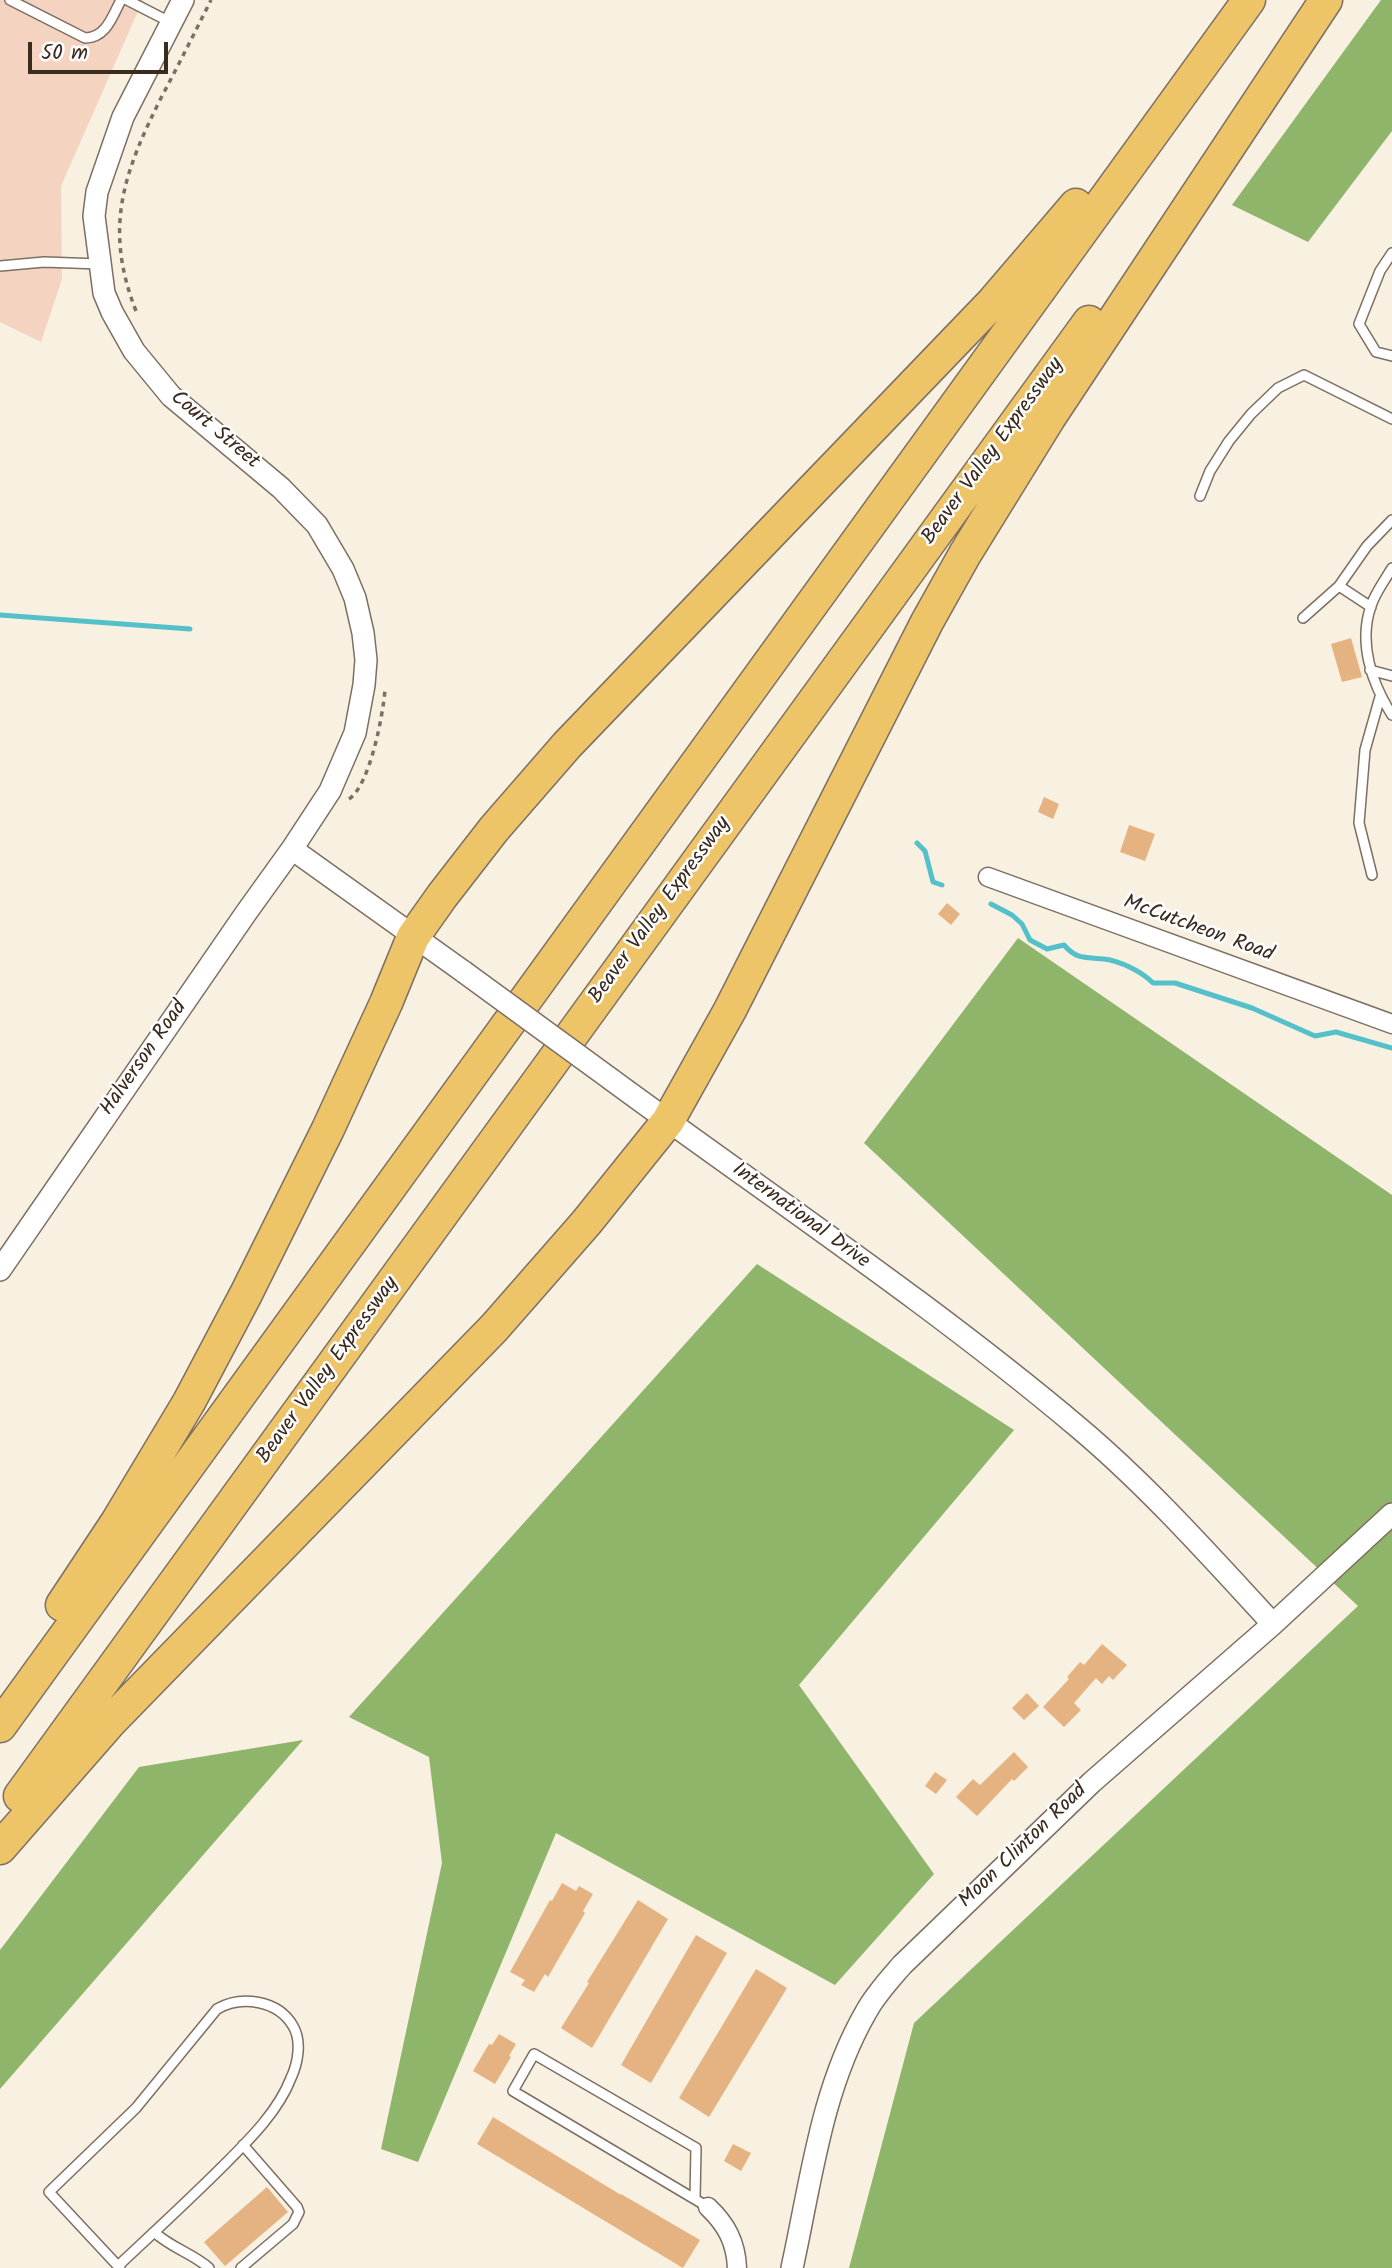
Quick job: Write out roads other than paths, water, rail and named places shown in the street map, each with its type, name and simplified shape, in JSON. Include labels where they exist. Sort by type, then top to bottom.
[{"type":"highway","points":[[0,1726],[1249,0]]},
{"type":"highway","points":[[0,1848],[111,1721],[494,1328],[586,1223],[668,1121],[730,1010],[927,622],[965,554],[1037,437],[1324,0]]},
{"type":"highway","name":"Beaver Valley Expressway","points":[[0,1822],[1324,0]]},
{"type":"highway","points":[[0,1699],[117,1522],[189,1402],[328,1129],[413,937],[494,828],[567,745],[993,302],[1105,171],[1180,95]]},
{"type":"street","name":"Court Street","points":[[183,0],[123,117],[105,167],[93,216],[104,293],[134,351],[171,396],[300,506],[317,525],[331,548],[355,598],[366,660],[355,733],[330,791],[292,849]]},
{"type":"street","name":"International Drive","points":[[292,849],[954,1329],[1119,1463],[1273,1624]]},
{"type":"street","name":"Halverson Road","points":[[0,1270],[292,849]]},
{"type":"street","name":"McCutcheon Road","points":[[988,877],[1392,1024]]},
{"type":"street","name":"Moon Clinton Road","points":[[792,2268],[814,2155],[838,2074],[853,2035],[883,1987],[901,1965],[1092,1782],[1273,1624],[1392,1514]]},
{"type":"street","points":[[702,2203],[721,2219],[729,2231],[737,2268]]},
{"type":"lane","points":[[10,0],[85,38],[94,38],[103,32],[121,0]]},
{"type":"lane","points":[[127,0],[172,23]]},
{"type":"lane","points":[[1392,253],[1380,271],[1359,324],[1376,352],[1392,356]]},
{"type":"lane","points":[[0,266],[44,262],[100,264]]},
{"type":"lane","points":[[1200,496],[1210,471],[1251,414],[1278,388],[1304,375],[1392,419]]},
{"type":"lane","points":[[1303,618],[1339,586],[1367,546],[1392,520]]},
{"type":"lane","points":[[1392,568],[1371,607],[1366,638],[1370,670],[1380,697],[1392,715]]},
{"type":"lane","points":[[1339,586],[1371,607]]},
{"type":"lane","points":[[1370,670],[1392,676]]},
{"type":"lane","points":[[1372,875],[1359,823],[1365,750],[1380,697]]},
{"type":"lane","points":[[247,2001],[271,2006],[288,2020],[296,2033],[298,2047],[291,2079],[278,2102],[243,2146],[154,2232],[119,2267],[49,2192],[136,2108],[217,2009],[225,2004],[247,2001]]},
{"type":"lane","points":[[534,2054],[696,2148],[702,2203],[513,2091],[534,2054]]},
{"type":"lane","points":[[241,2268],[293,2224],[299,2212],[243,2146]]},
{"type":"lane","points":[[154,2232],[176,2249],[196,2258],[209,2268]]},
{"type":"waterway","points":[[0,615],[190,629]]},
{"type":"waterway","points":[[917,843],[925,851],[933,882],[942,885]]},
{"type":"waterway","points":[[991,904],[1012,915],[1022,924],[1030,940],[1047,949],[1064,945],[1086,958],[1117,962],[1153,983],[1175,983],[1252,1008],[1315,1036],[1336,1032],[1392,1048]]}]
